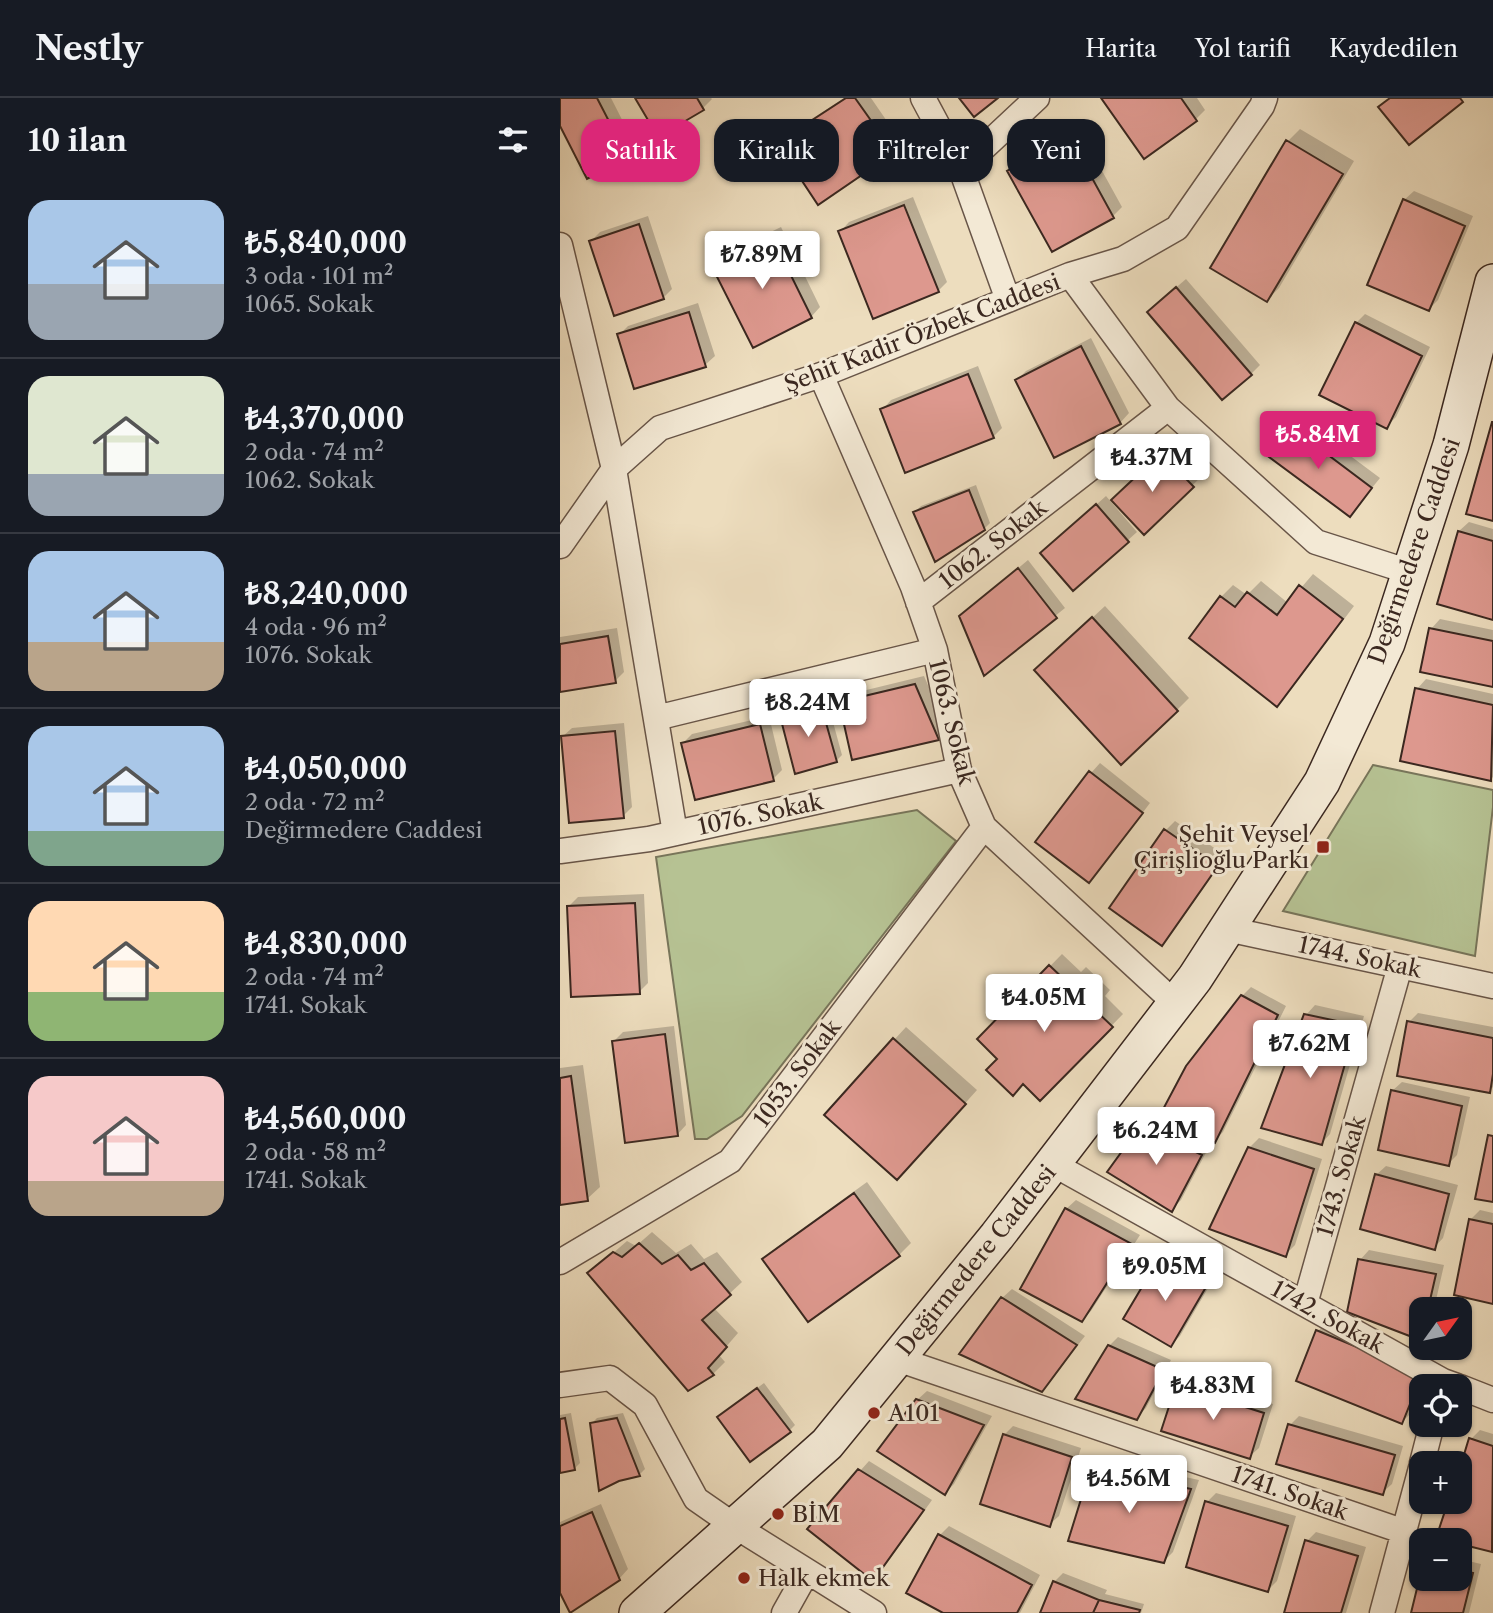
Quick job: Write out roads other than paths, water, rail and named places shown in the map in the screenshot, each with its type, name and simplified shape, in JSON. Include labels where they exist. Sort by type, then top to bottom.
[{"type":"street","points":[[923,98],[934,119]]},
{"type":"street","points":[[993,139],[1037,98]]},
{"type":"street","name":"Şehit Kadir Özbek Caddesi","points":[[560,546],[614,469],[660,428],[821,376],[1070,275],[1123,259],[1177,228],[1265,98]]},
{"type":"street","points":[[966,182],[1008,300]]},
{"type":"street","points":[[560,245],[614,469],[675,833]]},
{"type":"street","points":[[1070,275],[1168,408],[1316,542],[1410,572]]},
{"type":"street","name":"Değirmedere Caddesi","points":[[637,1613],[827,1444],[998,1236],[1176,1003],[1322,782],[1387,643],[1451,446],[1493,282]]},
{"type":"street","name":"1063. Sokak","points":[[821,376],[918,602],[935,650],[959,770],[984,827],[1176,1003]]},
{"type":"street","name":"1062. Sokak","points":[[918,602],[1168,408]]},
{"type":"street","points":[[656,718],[935,650]]},
{"type":"street","name":"1076. Sokak","points":[[560,851],[675,833],[959,770]]},
{"type":"street","name":"1053. Sokak","points":[[560,1262],[730,1161],[984,827]]},
{"type":"street","name":"1744. Sokak","points":[[1227,929],[1493,986]]},
{"type":"street","name":"1743. Sokak","points":[[1305,1304],[1400,966]]},
{"type":"street","name":"1742. Sokak","points":[[1053,1164],[1430,1374]]},
{"type":"street","name":"1741. Sokak","points":[[897,1359],[1405,1532]]},
{"type":"street","points":[[560,1385],[610,1378],[645,1405],[696,1499],[874,1613]]},
{"type":"street","name":"1742. Sokak","points":[[1472,1393],[1493,1400]]},
{"type":"street","points":[[1382,1613],[1410,1514]]},
{"type":"street","points":[[784,1613],[807,1572]]},
{"type":"place","name":"Şehit Veysel Çirişlioğlu Parkı","points":[[1323,847]]},
{"type":"place","name":"A101","points":[[874,1413]]},
{"type":"place","name":"BİM","points":[[778,1514]]},
{"type":"place","name":"Halk ekmek","points":[[744,1578]]}]
